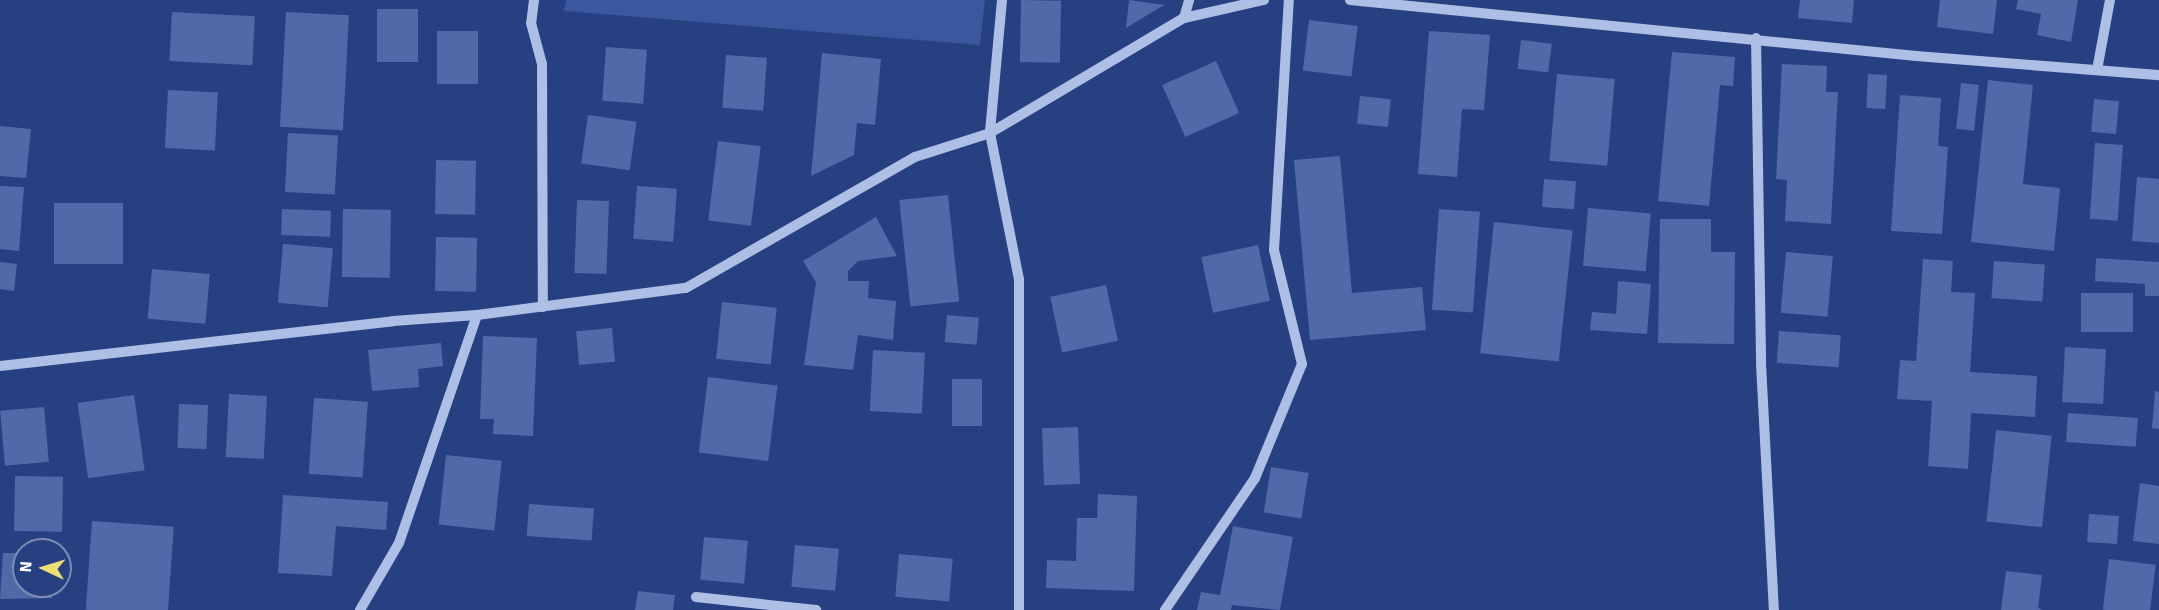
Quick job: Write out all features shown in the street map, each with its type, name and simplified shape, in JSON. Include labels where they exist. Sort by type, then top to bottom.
[{"type":"street","points":[[534,0],[531,23],[542,64],[543,307]]},
{"type":"street","points":[[1002,0],[990,133],[1019,279],[1019,610]]},
{"type":"street","points":[[1184,18],[1189,0]]},
{"type":"street","points":[[0,366],[393,321],[477,315],[686,288],[915,157],[990,133],[1184,18],[1264,0]]},
{"type":"street","points":[[1165,610],[1256,478],[1302,364],[1274,250],[1289,0]]},
{"type":"street","points":[[1350,0],[1756,38],[1916,56],[2159,75]]},
{"type":"street","points":[[2097,70],[2110,0]]},
{"type":"street","points":[[1756,38],[1761,364],[1774,610]]},
{"type":"street","points":[[360,610],[399,543],[477,315]]},
{"type":"street","points":[[696,597],[816,610]]},
{"type":"shaded area","points":[[566,0],[985,0],[980,45],[564,11]]},
{"type":"building","points":[[1021,0],[1061,1],[1060,63],[1020,62]]},
{"type":"building","points":[[1129,0],[1164,5],[1126,28]]},
{"type":"building","points":[[1800,0],[1854,0],[1852,23],[1798,18]]},
{"type":"building","points":[[1940,0],[1997,0],[1993,34],[1937,27]]},
{"type":"building","points":[[2018,0],[2078,0],[2071,42],[2037,35],[2041,14],[2016,9]]},
{"type":"building","points":[[377,9],[418,9],[418,62],[377,62]]},
{"type":"building","points":[[172,12],[255,16],[252,65],[169,61]]},
{"type":"building","points":[[286,12],[349,15],[343,130],[280,127]]},
{"type":"building","points":[[1309,20],[1358,26],[1351,77],[1303,71]]},
{"type":"building","points":[[437,31],[478,31],[478,84],[437,84]]},
{"type":"building","points":[[1429,31],[1490,35],[1484,110],[1462,109],[1457,177],[1418,174]]},
{"type":"building","points":[[1521,40],[1552,44],[1548,73],[1517,69]]},
{"type":"building","points":[[606,47],[647,50],[643,104],[602,101]]},
{"type":"building","points":[[1672,52],[1735,57],[1733,86],[1720,85],[1709,206],[1658,201]]},
{"type":"building","points":[[822,53],[881,59],[875,125],[857,123],[854,155],[811,176]]},
{"type":"building","points":[[726,55],[767,58],[763,111],[722,108]]},
{"type":"building","points":[[1216,61],[1239,113],[1185,137],[1162,85]]},
{"type":"building","points":[[1782,64],[1827,66],[1826,92],[1838,92],[1831,224],[1785,221],[1787,180],[1776,179]]},
{"type":"building","points":[[1557,74],[1615,79],[1607,166],[1549,161]]},
{"type":"building","points":[[1868,74],[1887,75],[1885,109],[1866,108]]},
{"type":"building","points":[[1988,80],[2033,85],[2023,184],[2060,188],[2054,251],[1971,242]]},
{"type":"building","points":[[1961,83],[1979,85],[1974,131],[1956,129]]},
{"type":"building","points":[[168,90],[218,93],[215,151],[165,148]]},
{"type":"building","points":[[1900,95],[1941,98],[1938,146],[1948,147],[1942,234],[1891,231]]},
{"type":"building","points":[[1360,96],[1391,99],[1388,127],[1357,124]]},
{"type":"building","points":[[2094,99],[2119,101],[2116,134],[2091,132]]},
{"type":"building","points":[[588,115],[637,122],[630,170],[581,164]]},
{"type":"building","points":[[0,126],[31,129],[26,178],[0,176]]},
{"type":"building","points":[[288,133],[338,136],[335,195],[285,192]]},
{"type":"building","points":[[718,141],[761,146],[751,226],[708,220]]},
{"type":"building","points":[[2095,143],[2123,145],[2118,221],[2090,219]]},
{"type":"building","points":[[1340,156],[1352,293],[1422,287],[1426,330],[1310,340],[1294,160]]},
{"type":"building","points":[[436,160],[476,161],[475,215],[435,214]]},
{"type":"building","points":[[2137,177],[2159,179],[2159,243],[2132,241]]},
{"type":"building","points":[[1544,179],[1576,181],[1574,209],[1542,207]]},
{"type":"building","points":[[0,186],[24,187],[19,251],[0,249]]},
{"type":"building","points":[[637,186],[677,189],[673,242],[633,239]]},
{"type":"building","points":[[948,195],[959,301],[910,307],[899,200]]},
{"type":"building","points":[[577,200],[609,201],[606,274],[574,273]]},
{"type":"building","points":[[54,203],[123,203],[123,264],[54,264]]},
{"type":"building","points":[[1588,208],[1651,213],[1646,271],[1583,266]]},
{"type":"building","points":[[282,209],[331,211],[330,237],[281,235]]},
{"type":"building","points":[[343,209],[391,210],[390,278],[342,277]]},
{"type":"building","points":[[1439,209],[1480,212],[1473,313],[1432,310]]},
{"type":"building","points":[[876,217],[897,256],[858,261],[848,271],[848,281],[869,281],[868,298],[896,301],[893,340],[858,335],[853,370],[804,365],[816,282],[803,261]]},
{"type":"building","points":[[1660,219],[1711,219],[1711,252],[1735,252],[1734,344],[1658,343]]},
{"type":"building","points":[[1494,222],[1573,230],[1559,362],[1480,353]]},
{"type":"building","points":[[436,237],[477,238],[476,292],[435,291]]},
{"type":"building","points":[[283,244],[333,248],[328,307],[278,303]]},
{"type":"building","points":[[1258,245],[1270,301],[1213,313],[1201,257]]},
{"type":"building","points":[[1786,252],[1833,256],[1828,317],[1781,313]]},
{"type":"building","points":[[2096,258],[2159,262],[2159,296],[2145,296],[2145,284],[2095,281]]},
{"type":"building","points":[[1923,259],[1953,261],[1951,292],[1975,293],[1970,372],[2037,376],[2035,417],[1971,413],[1968,469],[1928,466],[1932,401],[1897,399],[1900,360],[1916,361]]},
{"type":"building","points":[[1994,261],[2045,265],[2042,301],[1991,298]]},
{"type":"building","points":[[0,262],[17,264],[14,291],[0,289]]},
{"type":"building","points":[[152,269],[210,274],[205,324],[148,319]]},
{"type":"building","points":[[1618,281],[1651,284],[1647,334],[1590,330],[1592,312],[1616,314]]},
{"type":"building","points":[[1106,285],[1118,341],[1062,353],[1050,297]]},
{"type":"building","points":[[2081,293],[2133,293],[2133,332],[2081,332]]},
{"type":"building","points":[[722,302],[777,308],[771,364],[716,359]]},
{"type":"building","points":[[947,315],[979,318],[977,345],[945,342]]},
{"type":"building","points":[[612,328],[615,362],[579,365],[576,331]]},
{"type":"building","points":[[1779,331],[1841,335],[1839,367],[1777,363]]},
{"type":"building","points":[[483,336],[537,338],[533,436],[493,434],[494,419],[480,419]]},
{"type":"building","points":[[441,343],[443,366],[418,369],[419,387],[372,391],[368,350]]},
{"type":"building","points":[[2065,347],[2106,349],[2103,404],[2062,402]]},
{"type":"building","points":[[873,350],[925,353],[922,414],[870,411]]},
{"type":"building","points":[[708,377],[777,386],[768,461],[699,452]]},
{"type":"building","points":[[952,379],[982,379],[982,426],[952,426]]},
{"type":"building","points":[[2155,391],[2159,392],[2159,429],[2152,428]]},
{"type":"building","points":[[229,394],[267,396],[264,459],[226,457]]},
{"type":"building","points":[[134,395],[145,470],[88,478],[78,403]]},
{"type":"building","points":[[314,398],[368,402],[363,478],[309,474]]},
{"type":"building","points":[[179,404],[208,405],[206,449],[177,448]]},
{"type":"building","points":[[44,407],[49,462],[5,466],[0,411]]},
{"type":"building","points":[[2068,413],[2138,418],[2136,447],[2066,442]]},
{"type":"building","points":[[1078,427],[1080,484],[1044,485],[1042,428]]},
{"type":"building","points":[[1996,430],[2052,436],[2042,527],[1986,521]]},
{"type":"building","points":[[446,455],[502,461],[494,530],[439,525]]},
{"type":"building","points":[[1271,467],[1309,473],[1301,518],[1264,512]]},
{"type":"building","points":[[15,476],[63,477],[62,532],[14,531]]},
{"type":"building","points":[[2140,483],[2159,486],[2159,544],[2133,541]]},
{"type":"building","points":[[1098,494],[1137,496],[1134,591],[1046,588],[1047,560],[1076,561],[1077,518],[1097,518]]},
{"type":"building","points":[[283,495],[388,502],[386,530],[336,526],[332,576],[278,573]]},
{"type":"building","points":[[529,504],[594,509],[592,540],[527,536]]},
{"type":"building","points":[[2089,514],[2119,516],[2117,544],[2087,542]]},
{"type":"building","points":[[92,521],[174,527],[168,610],[86,610]]},
{"type":"building","points":[[1233,526],[1293,537],[1280,610],[1232,605],[1231,610],[1197,610],[1201,592],[1220,595]]},
{"type":"building","points":[[704,537],[748,541],[744,584],[700,580]]},
{"type":"building","points":[[795,545],[839,549],[835,591],[791,587]]},
{"type":"building","points":[[3,553],[12,553],[12,598],[52,598],[0,599]]},
{"type":"building","points":[[899,554],[953,559],[949,602],[895,597]]},
{"type":"building","points":[[2109,559],[2156,565],[2150,610],[2103,610]]},
{"type":"building","points":[[2006,571],[2042,575],[2038,608],[2043,610],[2001,610]]},
{"type":"building","points":[[638,591],[675,595],[673,610],[635,610]]}]
